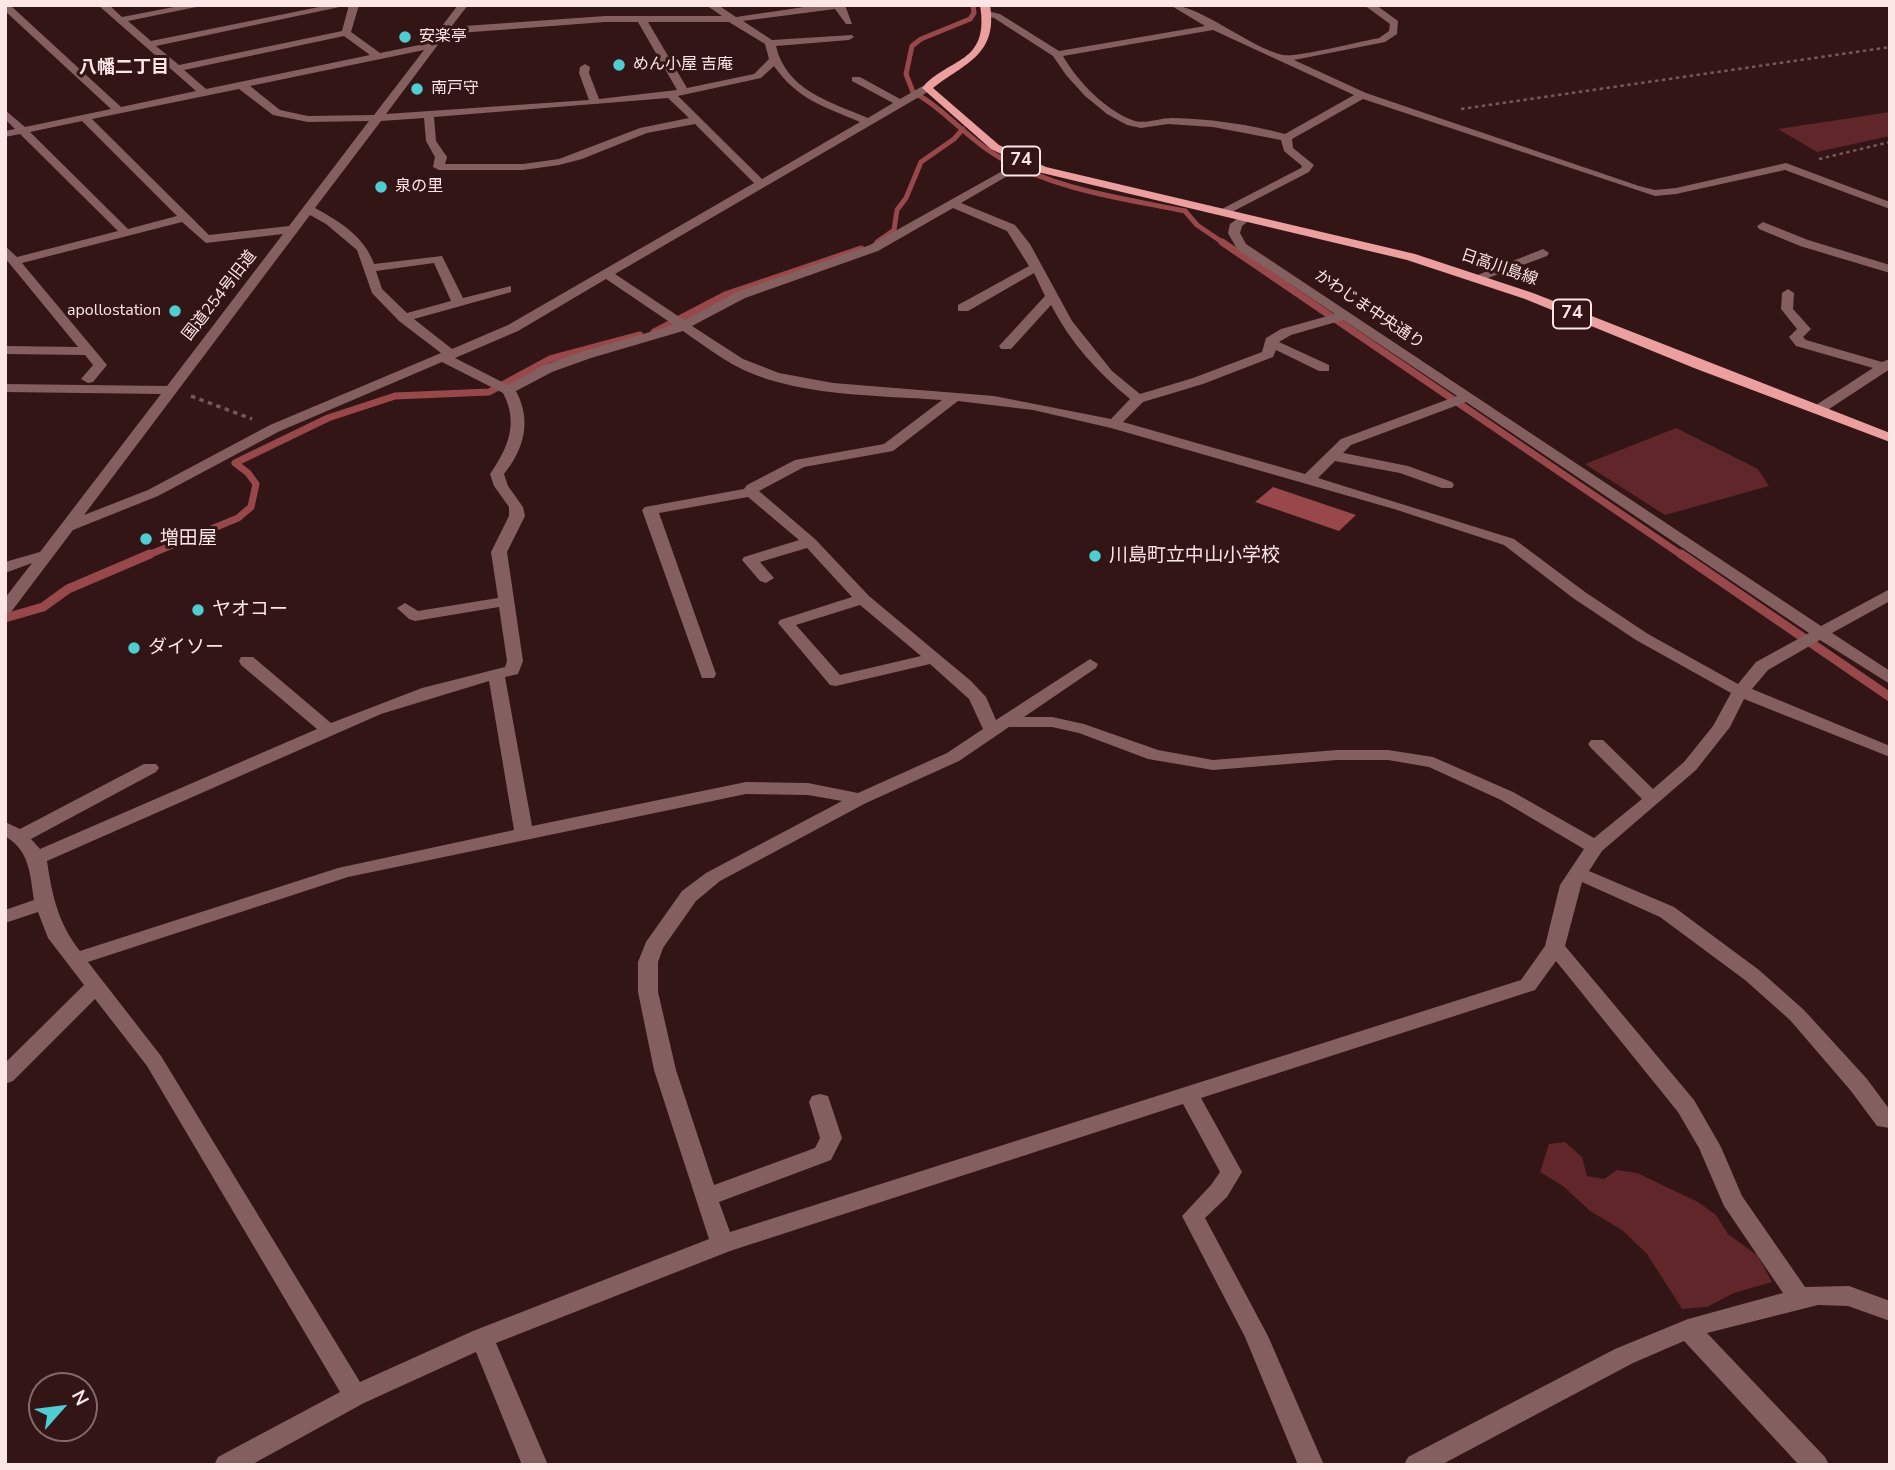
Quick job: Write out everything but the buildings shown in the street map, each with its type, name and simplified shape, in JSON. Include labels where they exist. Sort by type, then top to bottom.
[{"type":"main road","points":[[927,89],[978,50],[985,39],[989,24],[986,10]]},
{"type":"main road","name":"74","points":[[927,89],[995,147],[1024,162],[1070,178],[1245,219]]},
{"type":"main road","name":"日高川島線","points":[[1245,219],[1411,257],[1476,278],[1529,296],[1890,438]]},
{"type":"street","points":[[103,5],[203,92]]},
{"type":"street","points":[[120,20],[201,5]]},
{"type":"street","points":[[148,45],[344,5]]},
{"type":"street","points":[[346,33],[354,5]]},
{"type":"street","name":"国道254号旧道","points":[[5,609],[463,5]]},
{"type":"street","points":[[711,5],[771,43],[849,37]]},
{"type":"street","points":[[443,31],[605,19],[732,20],[839,5],[849,22]]},
{"type":"street","points":[[1175,5],[1214,27],[1362,95],[1417,116],[1655,193],[1676,191],[1786,166],[1890,206]]},
{"type":"street","points":[[1283,59],[1382,40],[1394,32],[1395,23],[1369,5]]},
{"type":"street","points":[[5,6],[118,110]]},
{"type":"street","points":[[986,10],[1057,54],[1061,65],[1086,91],[1132,124],[1144,125],[1164,121],[1228,125],[1248,127],[1286,138],[1362,95]]},
{"type":"street","points":[[641,19],[683,91]]},
{"type":"street","points":[[1057,54],[1214,27]]},
{"type":"street","points":[[176,69],[346,33],[377,55]]},
{"type":"street","points":[[771,43],[775,60],[789,80],[815,98],[868,122]]},
{"type":"street","points":[[5,134],[434,44]]},
{"type":"street","points":[[757,76],[775,60]]},
{"type":"street","points":[[585,67],[584,74],[595,103]]},
{"type":"street","points":[[240,84],[277,113],[309,119],[429,116],[595,103],[670,94],[757,76],[789,80]]},
{"type":"street","points":[[856,79],[900,103]]},
{"type":"street","points":[[66,527],[153,493],[275,428],[513,328],[927,89]]},
{"type":"street","points":[[670,94],[760,183]]},
{"type":"street","points":[[5,113],[126,233]]},
{"type":"street","points":[[429,116],[431,142],[441,157],[439,167],[523,167],[559,162],[644,130],[698,120]]},
{"type":"street","points":[[84,117],[206,239],[295,229]]},
{"type":"street","points":[[1222,213],[1305,170],[1308,165],[1289,149],[1286,138]]},
{"type":"street","points":[[508,390],[547,369],[586,355],[658,337],[741,295],[874,248],[1024,162]]},
{"type":"street","points":[[954,204],[1010,228],[1024,244],[1066,322],[1107,374],[1138,400]]},
{"type":"street","points":[[37,858],[327,730],[428,692],[512,670],[515,661],[499,552],[517,516],[516,507],[501,486],[497,474],[512,452],[520,419],[518,404],[508,390],[448,357],[404,318],[376,290],[363,249],[330,221],[309,210]]},
{"type":"street","points":[[88,379],[100,365],[10,255],[126,233],[185,218]]},
{"type":"street","name":"かわじま中央通り","points":[[1245,219],[1236,224],[1234,233],[1241,246],[1890,680]]},
{"type":"street","points":[[1763,226],[1804,243],[1890,269]]},
{"type":"street","points":[[1476,278],[1543,253]]},
{"type":"street","points":[[369,268],[438,259],[457,301]]},
{"type":"street","points":[[963,308],[1036,267]]},
{"type":"street","points":[[606,274],[738,362],[796,383],[1033,406],[1114,424],[1509,542],[1579,595],[1642,637],[1741,692],[1890,751]]},
{"type":"street","points":[[404,318],[506,289]]},
{"type":"street","points":[[1788,293],[1787,309],[1804,329],[1796,337],[1801,343],[1887,365]]},
{"type":"street","points":[[1006,346],[1052,296]]},
{"type":"street","points":[[1114,424],[1138,400],[1187,385],[1268,354],[1270,343],[1286,332],[1346,315]]},
{"type":"street","points":[[1270,343],[1324,368]]},
{"type":"street","points":[[5,350],[89,351]]},
{"type":"street","points":[[1818,410],[1887,365]]},
{"type":"street","points":[[5,388],[169,390]]},
{"type":"street","points":[[751,492],[752,488],[800,463],[888,449],[955,397]]},
{"type":"street","points":[[1308,480],[1346,442],[1468,397]]},
{"type":"street","points":[[1333,456],[1403,469],[1447,485]]},
{"type":"street","points":[[751,492],[810,542],[863,599],[976,697],[997,726]]},
{"type":"street","points":[[708,674],[650,510],[751,492]]},
{"type":"street","points":[[766,578],[750,560],[810,542]]},
{"type":"street","points":[[5,568],[20,561],[44,556]]},
{"type":"street","points":[[227,1465],[355,1396],[482,1338],[722,1244],[1528,985],[1555,947],[1570,885],[1595,847],[1690,766],[1721,727],[1741,692],[1762,666],[1890,594]]},
{"type":"street","points":[[863,599],[786,623],[836,681],[932,659]]},
{"type":"street","points":[[405,608],[415,616],[507,601]]},
{"type":"street","points":[[247,661],[327,730]]},
{"type":"street","points":[[722,1244],[662,1057],[648,992],[648,962],[653,947],[689,896],[713,877],[860,799],[953,757],[1090,664]]},
{"type":"street","points":[[496,675],[524,835]]},
{"type":"street","points":[[997,726],[1052,722],[1084,729],[1154,755],[1213,765],[1350,755],[1388,755],[1433,762],[1507,796],[1595,847]]},
{"type":"street","points":[[1597,744],[1652,798]]},
{"type":"street","points":[[150,768],[13,833],[37,858],[44,903],[55,933],[154,1061],[355,1396]]},
{"type":"street","points":[[76,959],[345,872],[459,846],[746,789],[808,789],[860,799]]},
{"type":"street","points":[[1578,873],[1667,912],[1752,975],[1797,1016],[1859,1085],[1885,1120],[1890,1120]]},
{"type":"street","points":[[5,917],[44,903]]},
{"type":"street","points":[[1555,947],[1686,1106],[1710,1147],[1732,1200],[1799,1298]]},
{"type":"street","points":[[5,1076],[97,985]]},
{"type":"street","points":[[1188,1094],[1231,1172],[1219,1191],[1193,1216],[1256,1336],[1311,1465]]},
{"type":"street","points":[[707,1197],[823,1154],[831,1138],[820,1102]]},
{"type":"street","points":[[1417,1465],[1624,1356],[1688,1329],[1799,1298],[1849,1296],[1890,1311]]},
{"type":"street","points":[[1688,1329],[1816,1465]]},
{"type":"street","points":[[482,1338],[536,1465]]},
{"type":"path","points":[[1417,116],[1890,47]]},
{"type":"path","points":[[1786,166],[1890,142]]},
{"type":"path","points":[[169,390],[275,428]]},
{"type":"shaded area","points":[[1890,112],[1890,136],[1817,152],[1778,129]]},
{"type":"shaded area","points":[[1676,428],[1758,469],[1769,486],[1665,515],[1585,464]]},
{"type":"shaded area","points":[[1273,487],[1356,515],[1339,531],[1255,502]]},
{"type":"shaded area","points":[[1565,1142],[1582,1157],[1587,1176],[1604,1179],[1617,1170],[1637,1173],[1698,1202],[1716,1215],[1728,1234],[1758,1256],[1772,1282],[1734,1293],[1707,1307],[1682,1309],[1647,1254],[1622,1230],[1590,1211],[1563,1186],[1540,1172],[1549,1144]]},
{"type":"waterway","points":[[962,130],[913,92],[906,74],[912,46],[921,39],[970,19],[974,13],[973,5]]},
{"type":"waterway","points":[[877,242],[894,230],[897,210],[906,198],[921,162],[954,139],[962,130]]},
{"type":"waterway","points":[[962,130],[999,157],[1043,178],[1089,192],[1185,211],[1197,225],[1225,244]]},
{"type":"waterway","points":[[1222,242],[1683,556]]},
{"type":"waterway","points":[[654,332],[725,295],[861,249]]},
{"type":"waterway","points":[[146,556],[238,518],[251,507],[256,484],[248,473],[235,463],[328,418],[395,396],[489,392],[550,359],[640,335]]},
{"type":"waterway","points":[[5,618],[43,607],[68,589],[150,554]]},
{"type":"waterway","points":[[1681,554],[1890,697]]},
{"type":"place","name":"安楽亭","points":[[405,37]]},
{"type":"place","name":"めん小屋 吉庵","points":[[619,65]]},
{"type":"place","name":"南戸守","points":[[417,89]]},
{"type":"place","name":"泉の里","points":[[381,187]]},
{"type":"place","name":"apollostation","points":[[175,311]]},
{"type":"place","name":"増田屋","points":[[146,539]]},
{"type":"place","name":"川島町立中山小学校","points":[[1095,556]]},
{"type":"place","name":"ヤオコー","points":[[198,610]]},
{"type":"place","name":"ダイソー","points":[[134,648]]},
{"type":"district","name":"八幡二丁目","points":[[124,69]]}]
